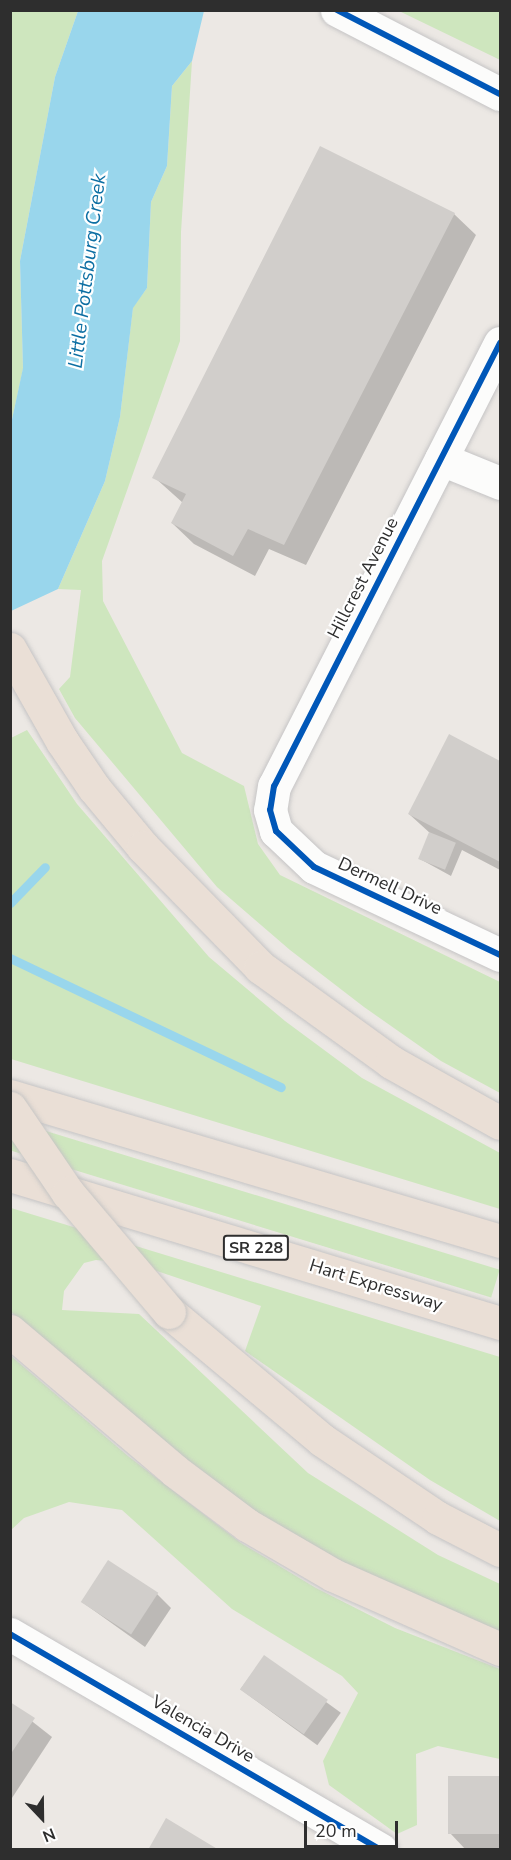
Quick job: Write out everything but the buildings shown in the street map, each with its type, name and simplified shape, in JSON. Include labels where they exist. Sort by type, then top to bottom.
[{"type":"highway","points":[[10,649],[32,690],[94,788],[136,839],[260,967],[391,1062],[501,1123]]},
{"type":"highway","points":[[10,1096],[501,1241]]},
{"type":"highway","points":[[10,1108],[68,1193],[169,1312],[322,1440],[438,1518],[501,1550]]},
{"type":"highway","name":"Hart Expressway","points":[[10,1175],[501,1323]]},
{"type":"highway","points":[[10,1331],[175,1471],[247,1525],[333,1575],[501,1648]]},
{"type":"street","points":[[337,10],[501,94]]},
{"type":"street","name":"Hillcrest Avenue","points":[[276,831],[270,810],[274,786],[501,343]]},
{"type":"street","points":[[441,459],[501,483]]},
{"type":"street","name":"Dermell Drive","points":[[276,831],[314,867],[501,955]]},
{"type":"street","name":"Valencia Drive","points":[[10,1634],[381,1850]]},
{"type":"green space","points":[[11,11],[78,11],[55,77],[20,261],[23,369],[11,424]]},
{"type":"green space","points":[[399,11],[500,11],[500,60],[492,56]]},
{"type":"green space","points":[[192,61],[181,232],[180,341],[102,561],[103,601],[182,753],[244,786],[258,844],[280,875],[500,982],[500,1093],[441,1061],[364,1007],[290,950],[217,887],[75,718],[59,689],[70,677],[81,590],[58,589],[105,481],[120,417],[133,307],[147,288],[151,202],[167,166],[172,86]]},
{"type":"green space","points":[[27,730],[77,804],[209,957],[285,1021],[362,1078],[500,1153],[500,1209],[11,1059],[11,738]]},
{"type":"green space","points":[[10,1120],[500,1270],[491,1297],[10,1150]]},
{"type":"green space","points":[[11,1208],[500,1357],[500,1521],[430,1480],[245,1351],[261,1306],[133,1263],[96,1260],[84,1263],[64,1291],[62,1310],[139,1314],[308,1473],[438,1555],[500,1584],[500,1635],[364,1578],[216,1488],[92,1383],[11,1312]]},
{"type":"green space","points":[[11,1356],[128,1456],[241,1543],[316,1588],[395,1628],[500,1669],[500,1759],[438,1746],[416,1754],[417,1825],[397,1834],[329,1785],[323,1761],[358,1693],[342,1676],[232,1609],[122,1510],[69,1502],[24,1518],[11,1530]]},
{"type":"water","name":"Little Pottsburg Creek","points":[[78,11],[204,11],[192,61],[172,86],[167,166],[151,202],[147,288],[133,308],[120,417],[105,481],[58,589],[11,611],[11,424],[23,368],[20,261],[55,77]]},
{"type":"waterway","points":[[10,903],[45,867]]},
{"type":"waterway","points":[[10,958],[281,1087]]},
{"type":"cycle path","points":[[337,10],[500,94]]},
{"type":"cycle path","points":[[500,343],[274,786],[270,810],[276,831],[314,867],[500,955]]},
{"type":"cycle path","points":[[10,1634],[381,1850]]}]
